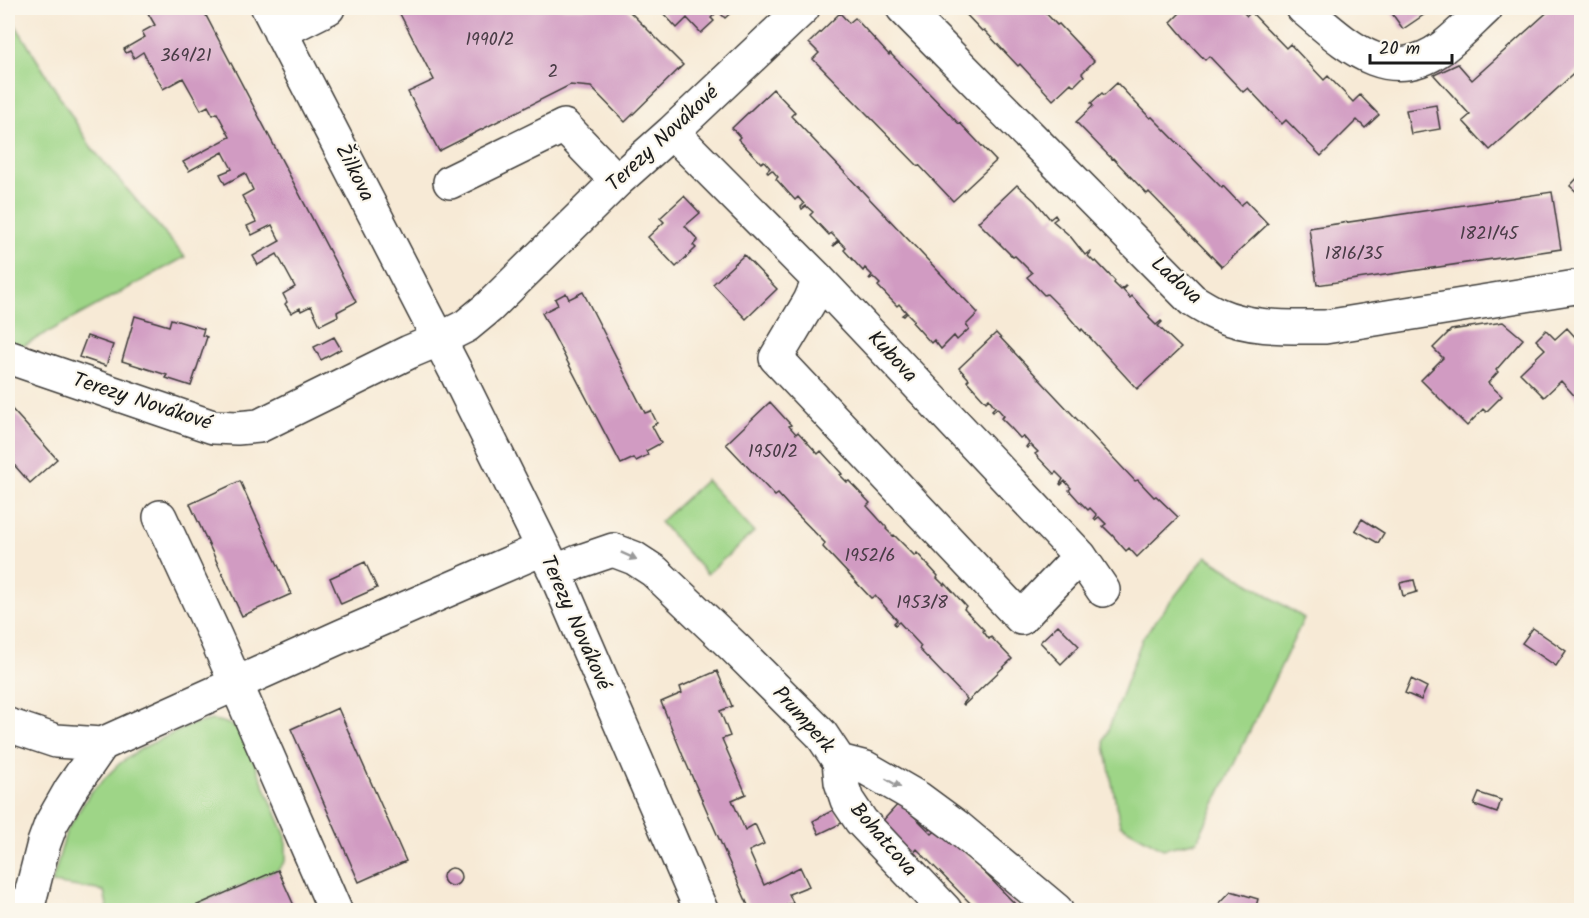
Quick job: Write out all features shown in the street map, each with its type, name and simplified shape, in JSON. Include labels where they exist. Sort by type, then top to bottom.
[{"type":"street","points":[[274,20],[328,8]]},
{"type":"street","name":"Terezy Novákové","points":[[8,357],[213,427],[259,426],[409,351],[466,326],[489,307],[617,181],[803,8]]},
{"type":"street","name":"Ladova","points":[[903,8],[1192,300],[1216,314],[1249,324],[1325,327],[1581,286]]},
{"type":"street","points":[[1302,8],[1349,47],[1372,59],[1398,64],[1423,58],[1442,48],[1486,8]]},
{"type":"street","name":"Žilkova","points":[[274,20],[440,339]]},
{"type":"street","points":[[450,182],[564,126],[617,181]]},
{"type":"street","name":"Kubova","points":[[672,132],[819,280],[1080,556],[1103,590]]},
{"type":"street","points":[[819,280],[810,301],[776,358],[1021,618],[1080,556]]},
{"type":"street","name":"Terezy Novákové","points":[[440,339],[549,561],[701,910]]},
{"type":"street","points":[[160,517],[216,638],[335,910]]},
{"type":"street","name":"Prumperk","points":[[102,744],[342,636],[549,561],[578,562],[613,550],[634,558],[654,571],[821,734],[839,761],[866,768],[918,798],[956,826],[1056,910]]},
{"type":"street","points":[[8,725],[56,741],[102,744]]},
{"type":"street","points":[[27,910],[51,824],[71,789],[102,744]]},
{"type":"street","name":"Bohatcova","points":[[839,761],[841,782],[847,800],[861,820],[945,910]]},
{"type":"green space","points":[[8,13],[91,147],[185,257],[23,346],[8,341]]},
{"type":"green space","points":[[706,480],[754,532],[707,574],[660,522]]},
{"type":"green space","points":[[1206,556],[1304,618],[1197,841],[1163,849],[1120,825],[1104,741],[1143,637]]},
{"type":"green space","points":[[212,720],[235,727],[242,733],[286,837],[286,860],[278,870],[186,910],[108,910],[104,891],[52,883],[66,832],[90,793],[119,764],[142,748],[193,724]]},
{"type":"building","points":[[145,8],[202,8],[356,302],[337,312],[338,316],[320,325],[311,306],[291,313],[285,304],[287,302],[283,294],[295,287],[277,254],[258,265],[253,256],[280,241],[272,225],[252,235],[247,226],[256,222],[242,196],[253,190],[245,173],[225,184],[220,174],[232,169],[223,152],[189,171],[183,162],[230,137],[217,113],[213,115],[208,106],[201,110],[183,78],[163,89],[143,52],[134,58],[130,51],[126,53],[124,49],[145,37],[142,32],[155,25]]},
{"type":"building","points":[[397,8],[626,8],[683,65],[625,122],[591,87],[570,85],[439,151],[408,92],[434,80]]},
{"type":"building","points":[[664,8],[736,8],[725,18],[718,11],[711,18],[714,21],[701,33],[687,18],[677,28],[661,11]]},
{"type":"building","points":[[960,8],[1041,8],[1094,61],[1082,73],[1084,76],[1074,86],[1071,83],[1053,100],[1020,64],[1018,66]]},
{"type":"building","points":[[1185,8],[1239,8],[1247,16],[1251,12],[1286,48],[1290,44],[1324,80],[1328,76],[1353,102],[1360,95],[1379,115],[1365,128],[1357,120],[1321,156],[1286,120],[1282,124],[1248,88],[1243,92],[1209,56],[1205,60],[1187,41],[1171,22]]},
{"type":"building","points":[[1388,8],[1434,8],[1403,29]]},
{"type":"building","points":[[1552,8],[1581,8],[1581,67],[1490,150],[1463,121],[1470,115],[1434,75],[1458,64],[1472,80]]},
{"type":"building","points":[[840,13],[849,23],[855,18],[996,161],[953,201],[813,59],[819,53],[809,43]]},
{"type":"building","points":[[1117,83],[1222,188],[1223,186],[1241,205],[1246,201],[1268,224],[1222,267],[1076,122],[1093,106],[1091,103]]},
{"type":"building","points":[[773,89],[795,112],[791,116],[978,313],[966,325],[969,329],[957,340],[954,336],[941,349],[934,340],[931,343],[907,313],[902,315],[906,312],[878,286],[880,284],[873,277],[869,279],[872,275],[865,268],[863,271],[839,241],[833,245],[838,240],[831,233],[829,235],[810,215],[813,212],[806,206],[802,209],[804,204],[798,197],[795,200],[776,179],[778,177],[772,170],[768,173],[770,168],[764,161],[761,163],[738,139],[740,137],[732,128]]},
{"type":"building","points":[[1436,105],[1440,129],[1411,134],[1406,110]]},
{"type":"building","points":[[1581,174],[1581,196],[1570,186]]},
{"type":"building","points":[[1017,185],[1050,219],[1055,215],[1057,218],[1053,221],[1070,236],[1085,255],[1090,251],[1088,256],[1094,262],[1096,261],[1121,290],[1126,287],[1123,290],[1130,298],[1132,296],[1156,325],[1161,321],[1158,326],[1181,348],[1137,389],[1082,329],[1081,331],[1047,294],[1044,295],[1027,277],[1032,273],[978,222]]},
{"type":"building","points":[[1552,192],[1561,249],[1317,285],[1309,228]]},
{"type":"building","points":[[684,196],[700,213],[685,226],[698,240],[693,245],[696,248],[676,267],[648,237],[664,222],[660,218]]},
{"type":"building","points":[[744,255],[777,289],[746,319],[713,284]]},
{"type":"building","points":[[583,292],[645,413],[651,411],[657,423],[652,426],[661,443],[646,451],[648,455],[636,461],[634,458],[621,464],[542,313],[558,305],[555,299],[566,293],[569,299]]},
{"type":"building","points":[[135,316],[169,326],[171,319],[204,329],[202,335],[207,337],[191,386],[166,378],[167,375],[122,361]]},
{"type":"building","points":[[1503,322],[1523,339],[1496,370],[1498,372],[1488,383],[1502,396],[1486,412],[1483,409],[1467,426],[1421,380],[1443,358],[1433,348],[1451,330]]},
{"type":"building","points":[[1567,328],[1576,338],[1581,333],[1581,403],[1561,381],[1544,397],[1520,373],[1545,349],[1536,340],[1546,330],[1555,339]]},
{"type":"building","points":[[996,333],[1135,481],[1138,480],[1178,517],[1137,557],[1129,548],[1126,551],[1103,526],[1106,524],[1099,517],[1094,519],[1097,515],[1078,500],[1065,481],[1060,484],[1063,479],[1056,472],[1054,474],[1035,454],[1038,452],[1031,445],[1026,447],[1029,443],[1023,436],[1020,438],[1001,418],[1004,416],[997,408],[993,412],[995,407],[989,399],[986,402],[967,381],[969,379],[959,368]]},
{"type":"building","points":[[87,336],[113,345],[106,366],[79,357]]},
{"type":"building","points":[[334,337],[341,349],[321,360],[314,347]]},
{"type":"building","points":[[770,402],[796,434],[798,432],[818,454],[821,451],[842,474],[840,475],[870,503],[867,506],[886,529],[915,556],[917,553],[938,576],[937,578],[944,585],[945,583],[966,606],[964,609],[984,630],[989,639],[991,637],[1012,659],[964,705],[967,699],[919,649],[921,646],[899,622],[895,625],[897,620],[875,596],[871,598],[823,547],[825,543],[778,494],[775,496],[726,444]]},
{"type":"building","points":[[8,405],[57,459],[30,483],[8,458]]},
{"type":"building","points":[[240,481],[291,594],[242,616],[190,504]]},
{"type":"building","points":[[1362,519],[1384,533],[1378,543],[1355,530]]},
{"type":"building","points":[[365,562],[377,588],[341,604],[330,578]]},
{"type":"building","points":[[1414,580],[1417,592],[1403,596],[1400,583]]},
{"type":"building","points":[[1058,625],[1079,646],[1061,664],[1040,642]]},
{"type":"building","points":[[1533,628],[1566,651],[1556,666],[1522,643]]},
{"type":"building","points":[[717,671],[732,706],[720,711],[730,736],[722,739],[746,794],[732,800],[745,830],[755,824],[764,844],[749,851],[764,885],[800,867],[809,886],[789,894],[793,903],[787,905],[789,910],[750,910],[661,702],[682,693],[680,687]]},
{"type":"building","points":[[1411,679],[1427,687],[1421,700],[1405,693]]},
{"type":"building","points":[[338,708],[406,861],[359,882],[291,729]]},
{"type":"building","points":[[1479,793],[1501,800],[1497,813],[1474,805]]},
{"type":"building","points":[[900,802],[932,834],[940,827],[1018,907],[1014,910],[977,910],[917,849],[910,857],[878,826]]},
{"type":"building","points":[[835,809],[842,823],[819,834],[813,821]]},
{"type":"building","points":[[448,868],[456,868],[461,873],[459,884],[448,886],[443,881],[443,873]]},
{"type":"building","points":[[278,870],[296,910],[186,910]]},
{"type":"building","points":[[1231,891],[1258,899],[1255,910],[1213,910]]}]
